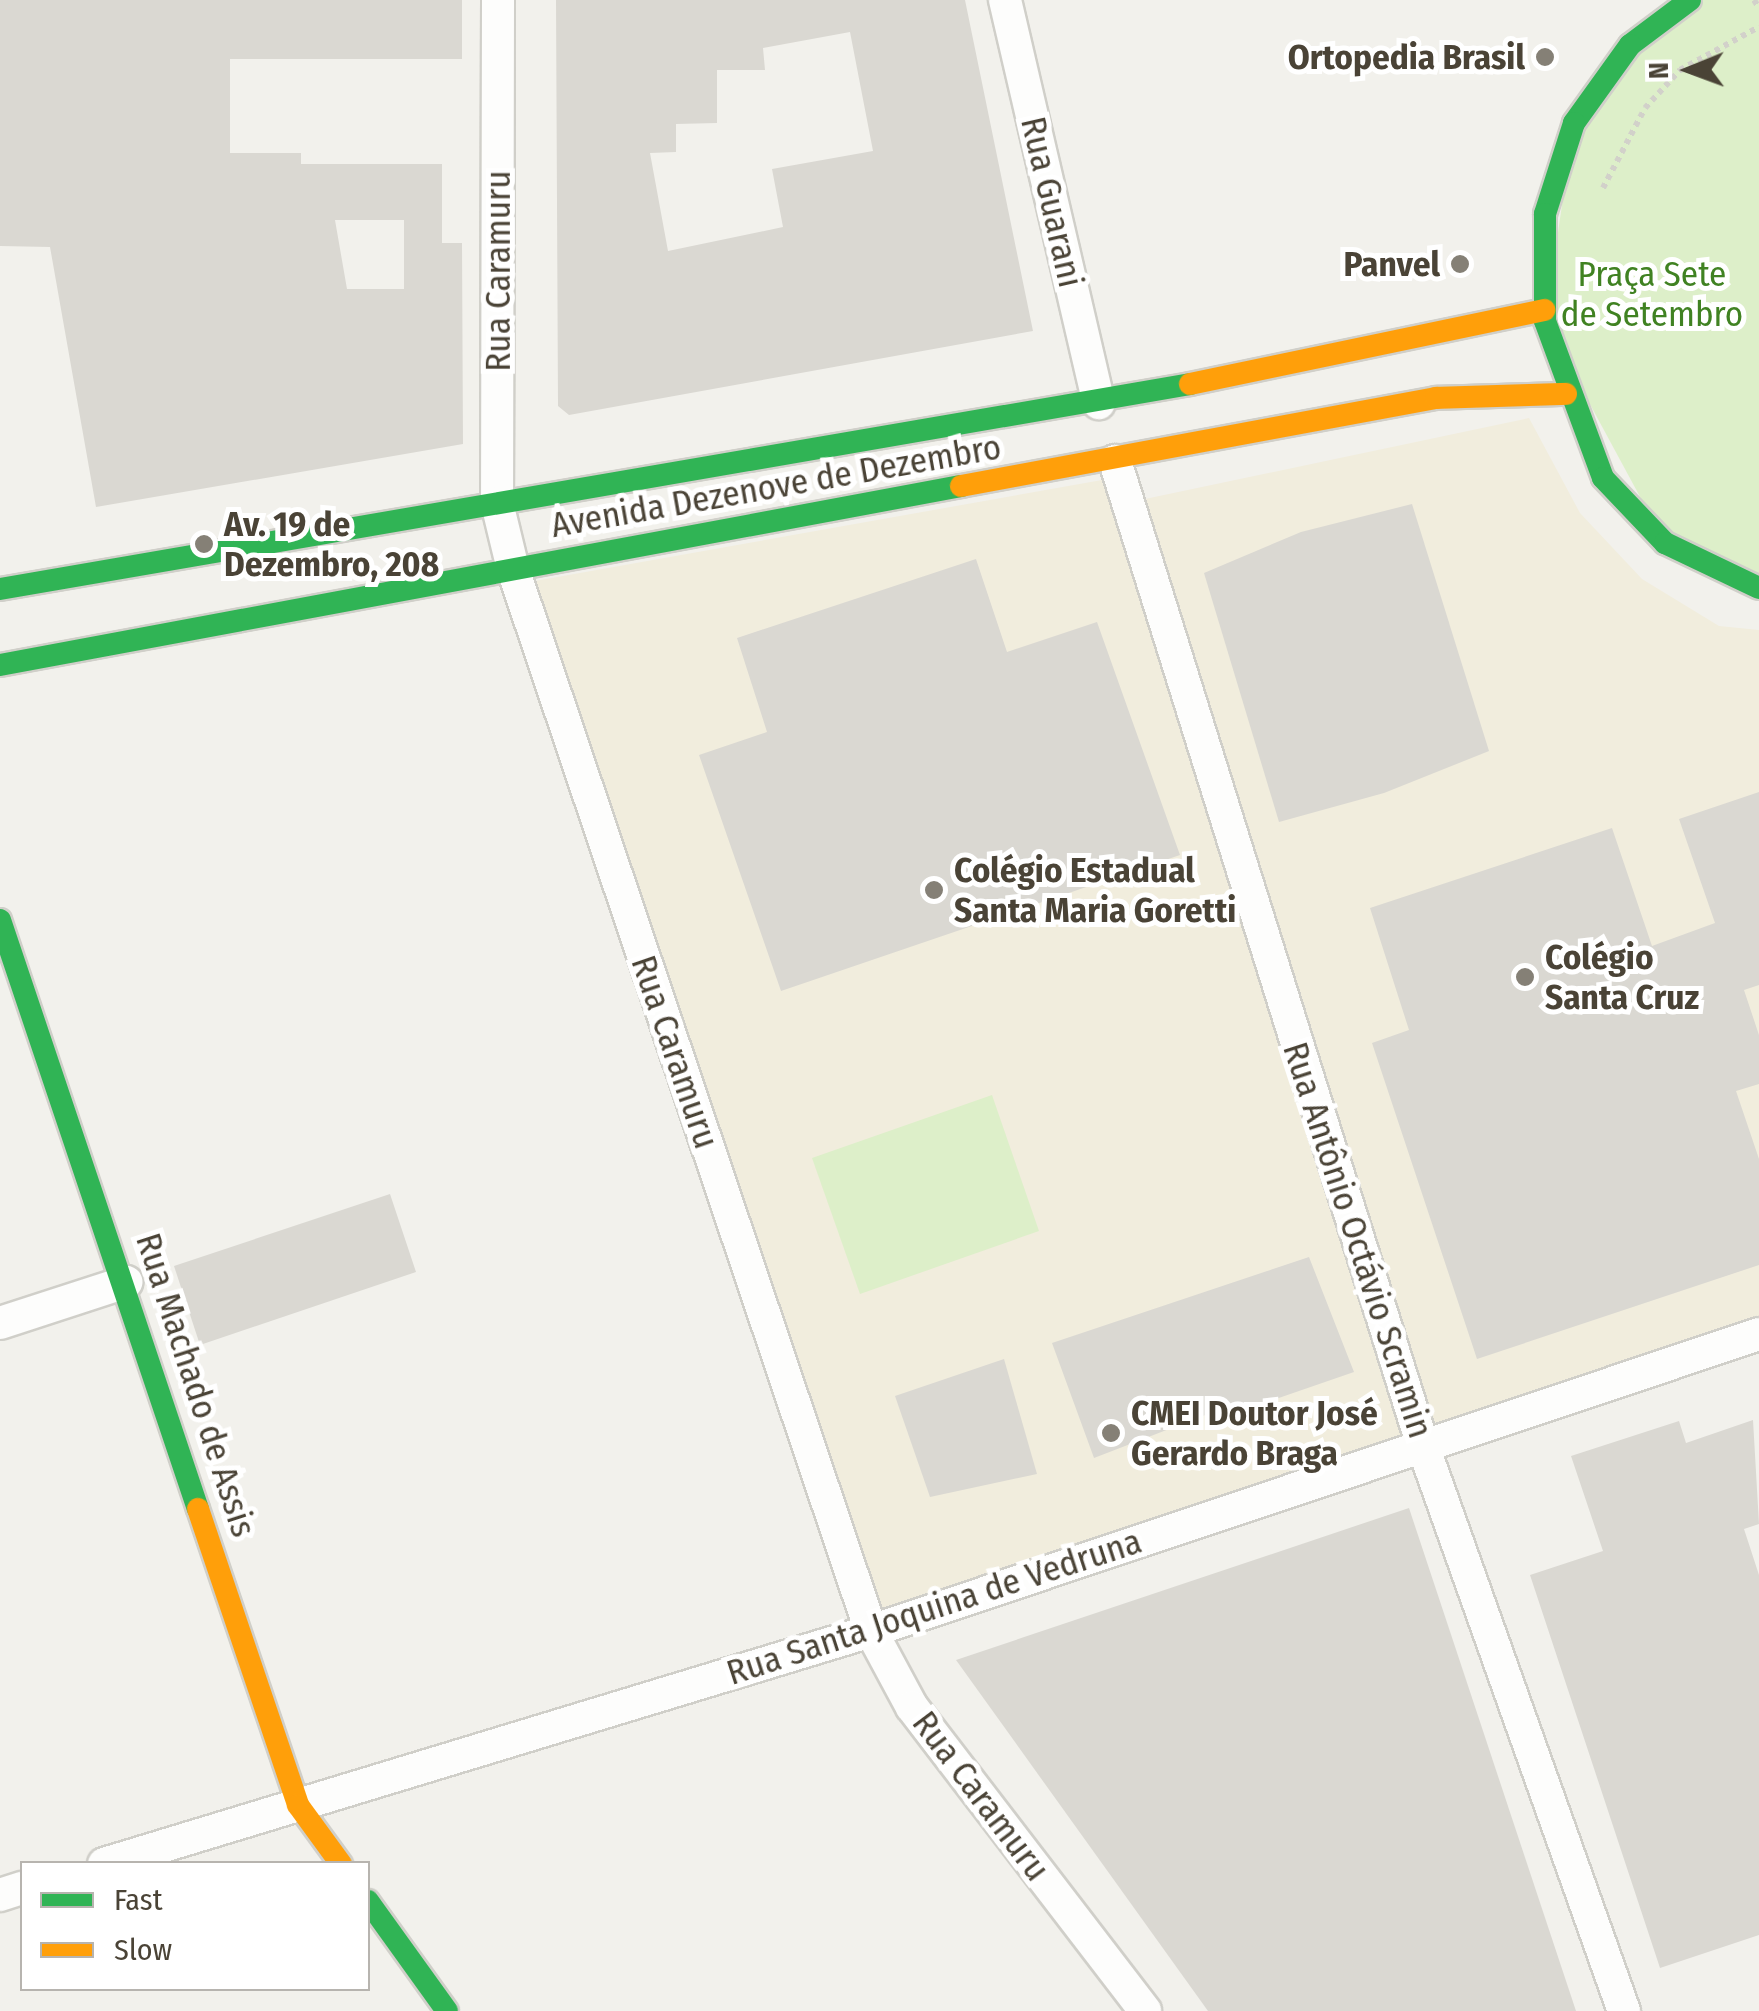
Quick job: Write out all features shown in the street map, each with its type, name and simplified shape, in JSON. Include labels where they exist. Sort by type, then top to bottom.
[{"type":"main road","points":[[1690,0],[1630,45],[1574,123],[1546,214],[1544,310],[1566,394],[1603,478],[1665,544],[1759,588]]},
{"type":"main road","name":"Avenida Dezenove de Dezembro","points":[[0,589],[1099,403],[1544,310]]},
{"type":"main road","name":"Avenida Dezenove de Dezembro","points":[[0,665],[1115,462],[1436,398],[1566,394]]},
{"type":"main road","name":"Rua Machado de Assis","points":[[0,920],[126,1282],[298,1805],[339,1861]]},
{"type":"main road","points":[[370,1904],[447,2011]]},
{"type":"street","name":"Rua Caramuru","points":[[498,0],[497,504],[513,569],[870,1630],[912,1707],[1145,2011]]},
{"type":"street","name":"Rua Guarani","points":[[1005,0],[1099,403]]},
{"type":"street","name":"Rua Antônio Octávio Scramin","points":[[1115,462],[1423,1446],[1624,2011]]},
{"type":"street","points":[[0,1324],[126,1282]]},
{"type":"street","name":"Rua Santa Joquina de Vedruna","points":[[114,1861],[870,1630],[1759,1334]]},
{"type":"path","points":[[1754,0],[1759,8]]},
{"type":"path","points":[[1596,204],[1645,108],[1668,83],[1718,44],[1759,27]]},
{"type":"shaded area","name":"Colégio Santa Cruz","points":[[1529,418],[1580,513],[1642,579],[1719,626],[1759,630],[1759,1325],[1431,1432],[1145,499]]},
{"type":"shaded area","name":"Colégio Estadual Santa Maria Goretti","points":[[1119,477],[1423,1446],[871,1631],[518,584]]},
{"type":"green space","name":"Praça Sete de Setembro","points":[[1690,0],[1759,0],[1759,588],[1665,543],[1545,321],[1574,123]]},
{"type":"green space","points":[[992,1095],[1039,1231],[860,1294],[812,1158]]},
{"type":"building","points":[[0,0],[462,0],[462,59],[230,59],[230,153],[301,153],[301,164],[442,164],[442,243],[462,243],[463,444],[96,507],[50,247],[0,246]],"holes":[[[335,220],[404,220],[404,289],[347,289]]]},
{"type":"building","points":[[556,0],[965,0],[1033,331],[569,415],[558,406]],"holes":[[[850,32],[873,151],[772,169],[783,227],[668,251],[650,153],[676,152],[676,124],[717,123],[717,70],[765,70],[763,48]]]},
{"type":"building","points":[[1412,504],[1489,751],[1384,793],[1279,822],[1204,573],[1301,532]]},
{"type":"building","points":[[976,559],[1007,652],[1097,622],[1180,855],[781,991],[699,755],[767,732],[737,638]]},
{"type":"building","points":[[1759,792],[1759,985],[1744,990],[1759,1035],[1759,1084],[1736,1091],[1759,1159],[1759,1265],[1477,1359],[1372,1043],[1409,1030],[1370,908],[1612,828],[1652,946],[1715,923],[1679,819]]},
{"type":"building","points":[[390,1194],[416,1272],[200,1345],[174,1266]]},
{"type":"building","points":[[1309,1257],[1354,1372],[1229,1415],[1226,1407],[1094,1458],[1052,1343]]},
{"type":"building","points":[[1004,1359],[1037,1474],[930,1497],[895,1396]]},
{"type":"building","points":[[1753,1420],[1759,1524],[1744,1529],[1759,1575],[1759,1935],[1660,1968],[1530,1575],[1603,1551],[1571,1456],[1679,1421],[1686,1443]]},
{"type":"building","points":[[1409,1508],[1576,2011],[1208,2011],[956,1660]]},
{"type":"traffic: fast","points":[[1690,0],[1630,45],[1574,123],[1545,214],[1545,321],[1603,478],[1665,543],[1759,588]]},
{"type":"traffic: fast","points":[[0,589],[1190,384]]},
{"type":"traffic: fast","points":[[0,665],[961,486]]},
{"type":"traffic: fast","points":[[0,920],[198,1509]]},
{"type":"traffic: fast","points":[[370,1904],[447,2011]]},
{"type":"traffic: slow","points":[[1190,384],[1544,310]]},
{"type":"traffic: slow","points":[[961,486],[1436,398],[1566,394]]},
{"type":"traffic: slow","points":[[198,1509],[298,1805],[339,1861]]},
{"type":"place","name":"Ortopedia Brasil","points":[[1545,57]]},
{"type":"place","name":"Panvel","points":[[1460,264]]},
{"type":"place","name":"Av. 19 de Dezembro, 208","points":[[204,544]]},
{"type":"place","name":"Colégio Estadual Santa Maria Goretti","points":[[934,890]]},
{"type":"place","name":"Colégio Santa Cruz","points":[[1525,977]]},
{"type":"place","name":"CMEI Doutor José Gerardo Braga","points":[[1111,1433]]}]
